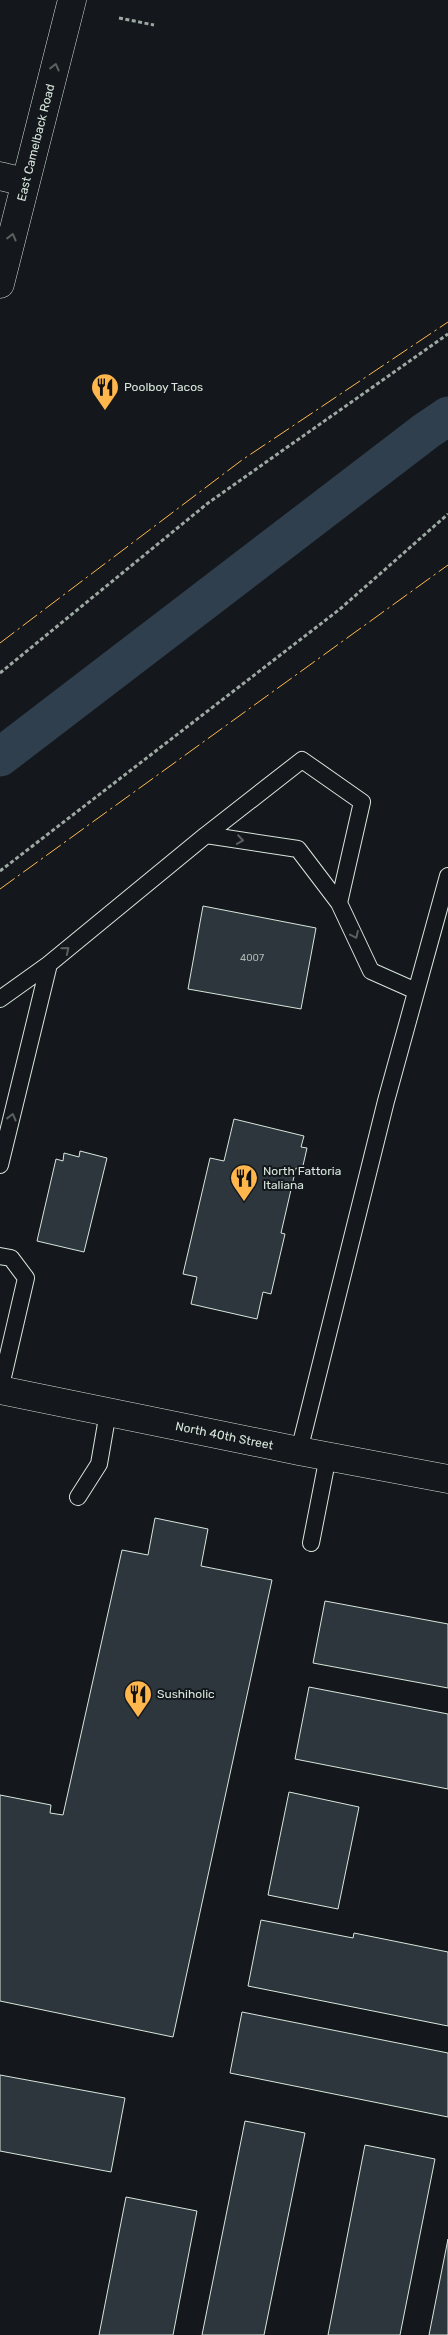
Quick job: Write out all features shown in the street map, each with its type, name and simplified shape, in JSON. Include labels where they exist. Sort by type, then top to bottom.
[{"type":"main road","name":"East Camelback Road","points":[[0,284],[13,179],[72,0]]},
{"type":"main road","name":"North 40th Street","points":[[0,1390],[299,1451],[448,1479]]},
{"type":"lane","points":[[0,999],[49,964],[302,760],[362,802],[339,903]]},
{"type":"lane","points":[[206,836],[298,849],[339,903],[371,971],[416,991]]},
{"type":"lane","points":[[299,1451],[386,1101],[448,876]]},
{"type":"lane","points":[[0,1165],[49,964]]},
{"type":"lane","points":[[0,1256],[11,1258],[26,1278],[0,1390]]},
{"type":"lane","points":[[78,1497],[99,1464],[108,1412]]},
{"type":"lane","points":[[311,1543],[328,1456]]},
{"type":"path","points":[[119,18],[154,25]]},
{"type":"path","points":[[0,673],[208,503],[448,334]]},
{"type":"path","points":[[0,871],[340,609],[448,514]]},
{"type":"building","points":[[203,906],[316,928],[301,1009],[188,989]]},
{"type":"building","name":"North Fattoria Italiana","points":[[234,1119],[304,1136],[301,1147],[307,1148],[302,1170],[296,1168],[281,1233],[285,1234],[271,1294],[263,1292],[257,1319],[191,1304],[197,1277],[183,1274],[210,1158],[224,1161]]},
{"type":"building","points":[[80,1151],[107,1158],[84,1252],[37,1241],[56,1159],[63,1161],[64,1153],[79,1157]]},
{"type":"building","points":[[155,1518],[208,1529],[201,1566],[272,1580],[173,2037],[0,2001],[0,1795],[51,1805],[50,1813],[63,1815],[122,1550],[148,1555]]},
{"type":"building","points":[[325,1601],[448,1624],[448,1688],[313,1663]]},
{"type":"building","points":[[309,1687],[448,1714],[448,1789],[295,1759]]},
{"type":"building","points":[[289,1792],[359,1807],[338,1909],[268,1895]]},
{"type":"building","points":[[261,1920],[353,1938],[354,1933],[448,1952],[448,2026],[248,1986]]},
{"type":"building","points":[[242,2012],[448,2053],[448,2117],[230,2073]]},
{"type":"building","points":[[0,2075],[125,2098],[111,2172],[0,2151]]},
{"type":"building","points":[[245,2121],[305,2133],[264,2335],[202,2335]]},
{"type":"building","points":[[365,2145],[435,2159],[400,2335],[328,2335]]},
{"type":"building","points":[[126,2197],[197,2211],[173,2335],[99,2335]]},
{"type":"building","points":[[448,2239],[448,2335],[429,2335]]},
{"type":"waterway","points":[[0,757],[448,416]]},
{"type":"power","points":[[0,643],[242,460],[448,322]]},
{"type":"power","points":[[0,889],[448,565]]},
{"type":"place","name":"Poolboy Tacos","points":[[105,411]]},
{"type":"place","name":"North Fattoria Italiana","points":[[244,1202]]},
{"type":"place","name":"Sushiholic","points":[[138,1718]]}]
